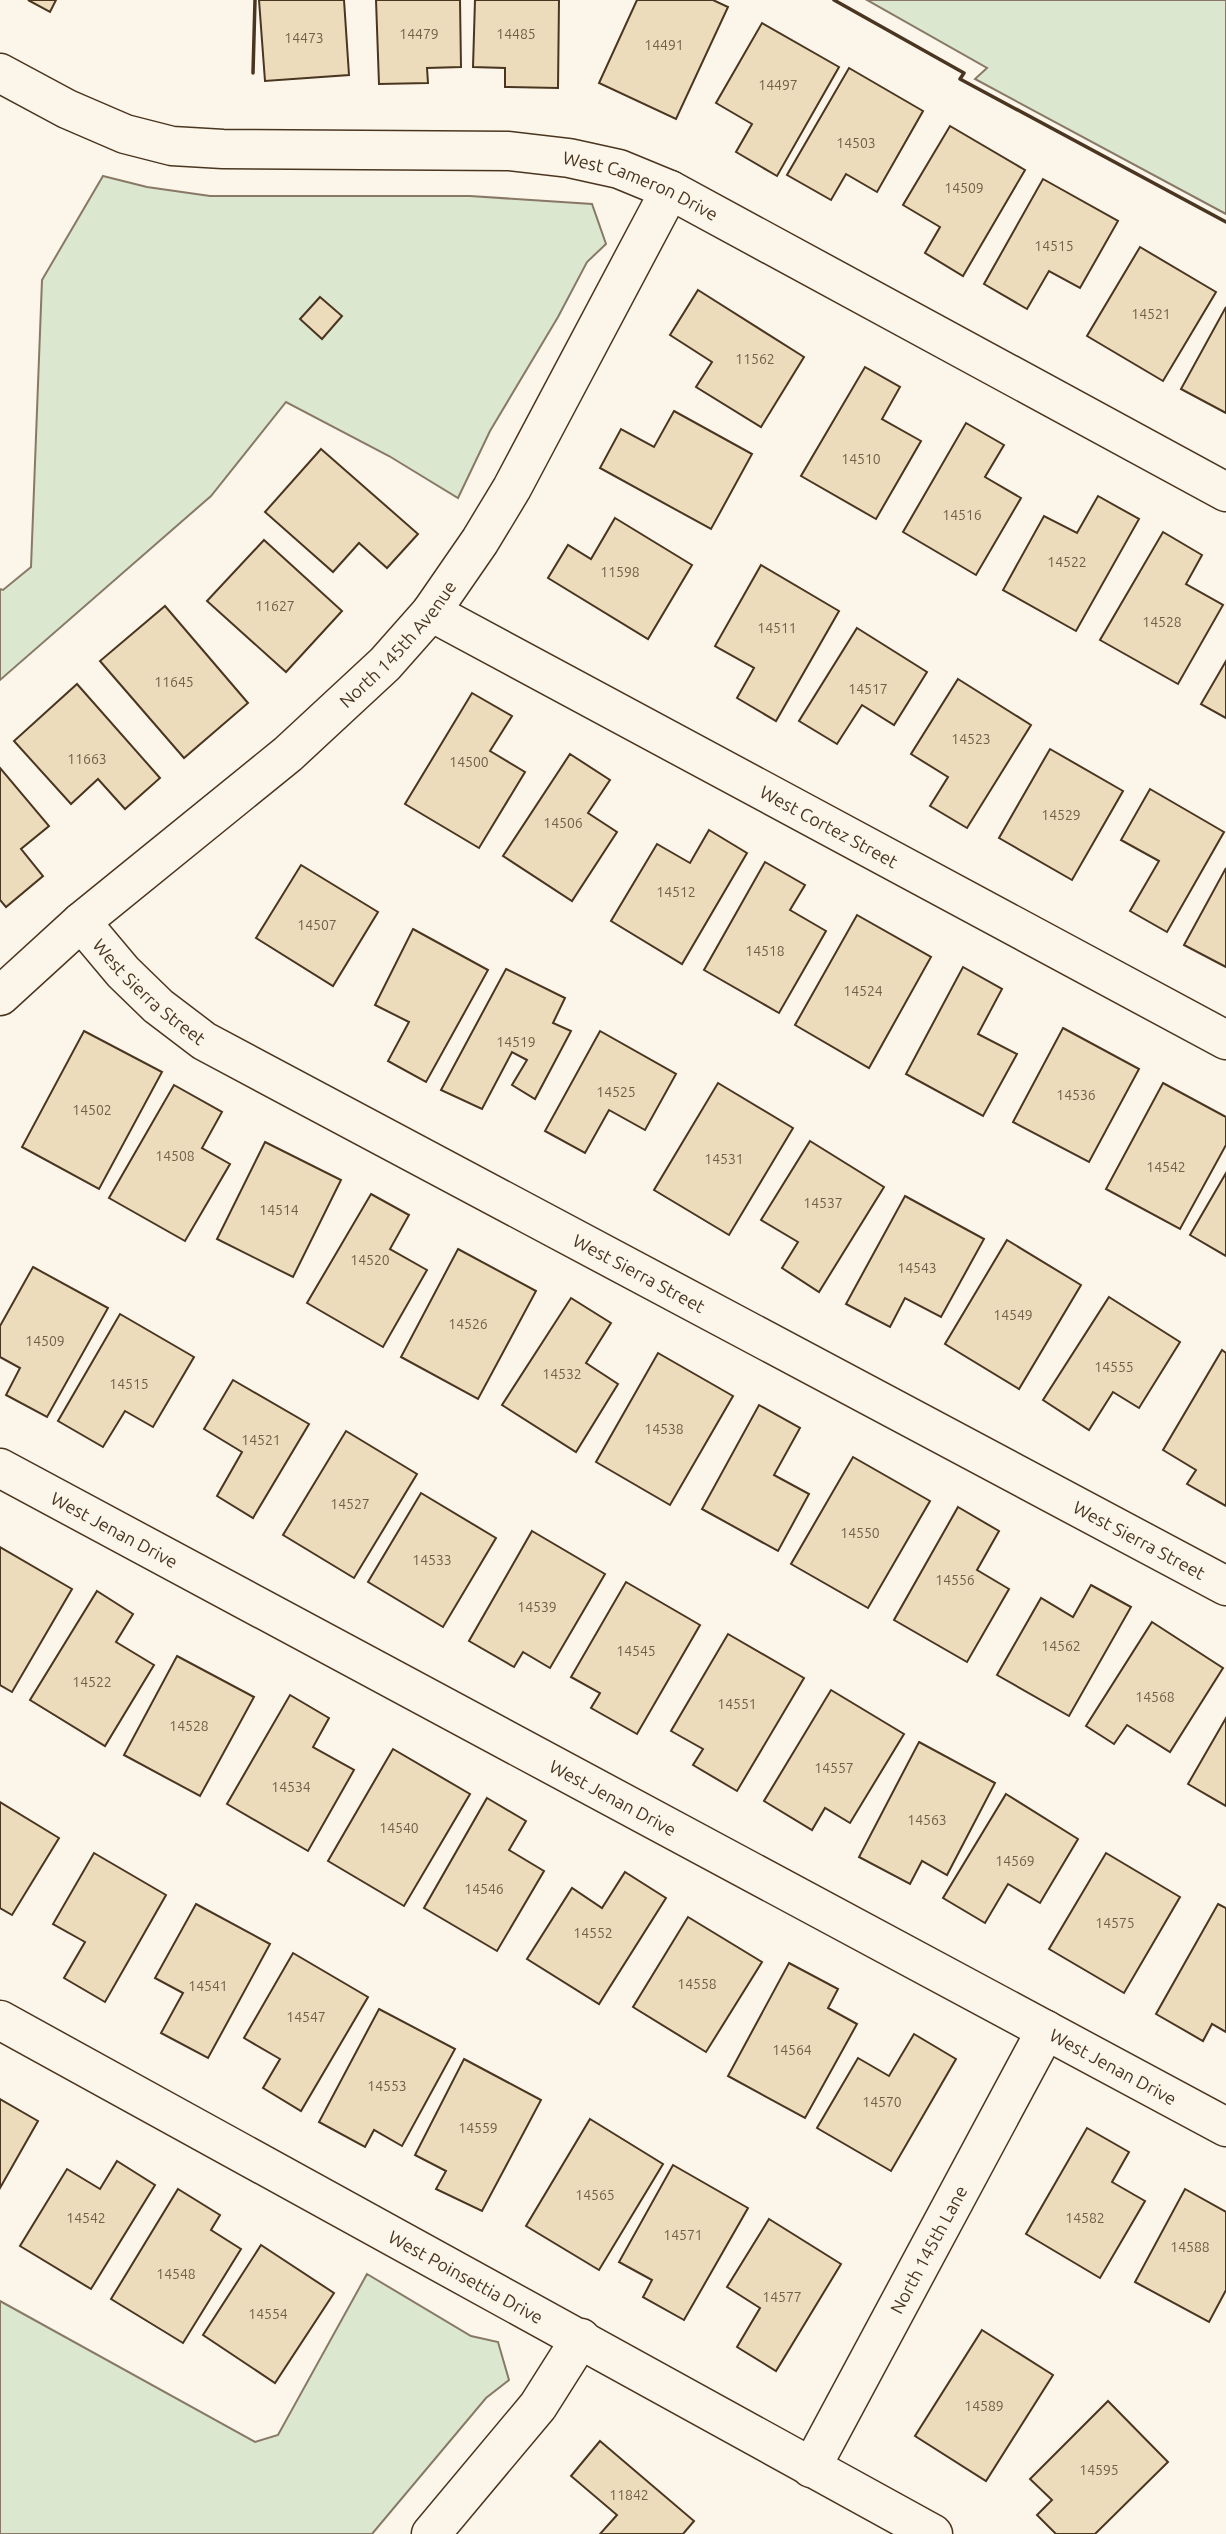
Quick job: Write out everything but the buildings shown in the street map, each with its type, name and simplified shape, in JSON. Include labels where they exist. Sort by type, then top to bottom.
[{"type":"street","name":"West Cameron Drive","points":[[0,73],[67,109],[125,134],[172,146],[223,149],[509,151],[569,158],[620,169],[670,190],[1226,492]]},
{"type":"street","name":"North 145th Avenue","points":[[0,996],[81,922],[288,754],[386,664],[431,612],[480,541],[512,488],[670,190]]},
{"type":"street","name":"West Cortez Street","points":[[431,612],[1226,1040]]},
{"type":"street","name":"West Sierra Street","points":[[81,922],[158,1006],[204,1041],[1226,1586]]},
{"type":"street","name":"West Jenan Drive","points":[[0,1468],[1226,2127]]},
{"type":"street","name":"West Poinsettia Drive","points":[[0,2020],[933,2534]]},
{"type":"street","name":"North 145th Lane","points":[[811,2468],[1046,2030]]},
{"type":"street","points":[[431,2534],[538,2406],[580,2338]]},
{"type":"green space","points":[[867,0],[1226,0],[1226,214],[975,79],[987,68]]},
{"type":"green space","points":[[103,176],[147,187],[210,196],[470,196],[592,204],[606,244],[587,262],[558,317],[490,431],[458,498],[389,456],[286,402],[211,496],[0,680],[0,589],[3,590],[31,567],[42,280]]},
{"type":"green space","points":[[367,2274],[471,2336],[498,2342],[509,2380],[486,2398],[372,2534],[0,2534],[0,2301],[255,2442],[278,2435]]},
{"type":"wall","points":[[253,73],[255,0]]},
{"type":"wall","points":[[834,0],[964,73],[960,79],[1226,222]]}]
